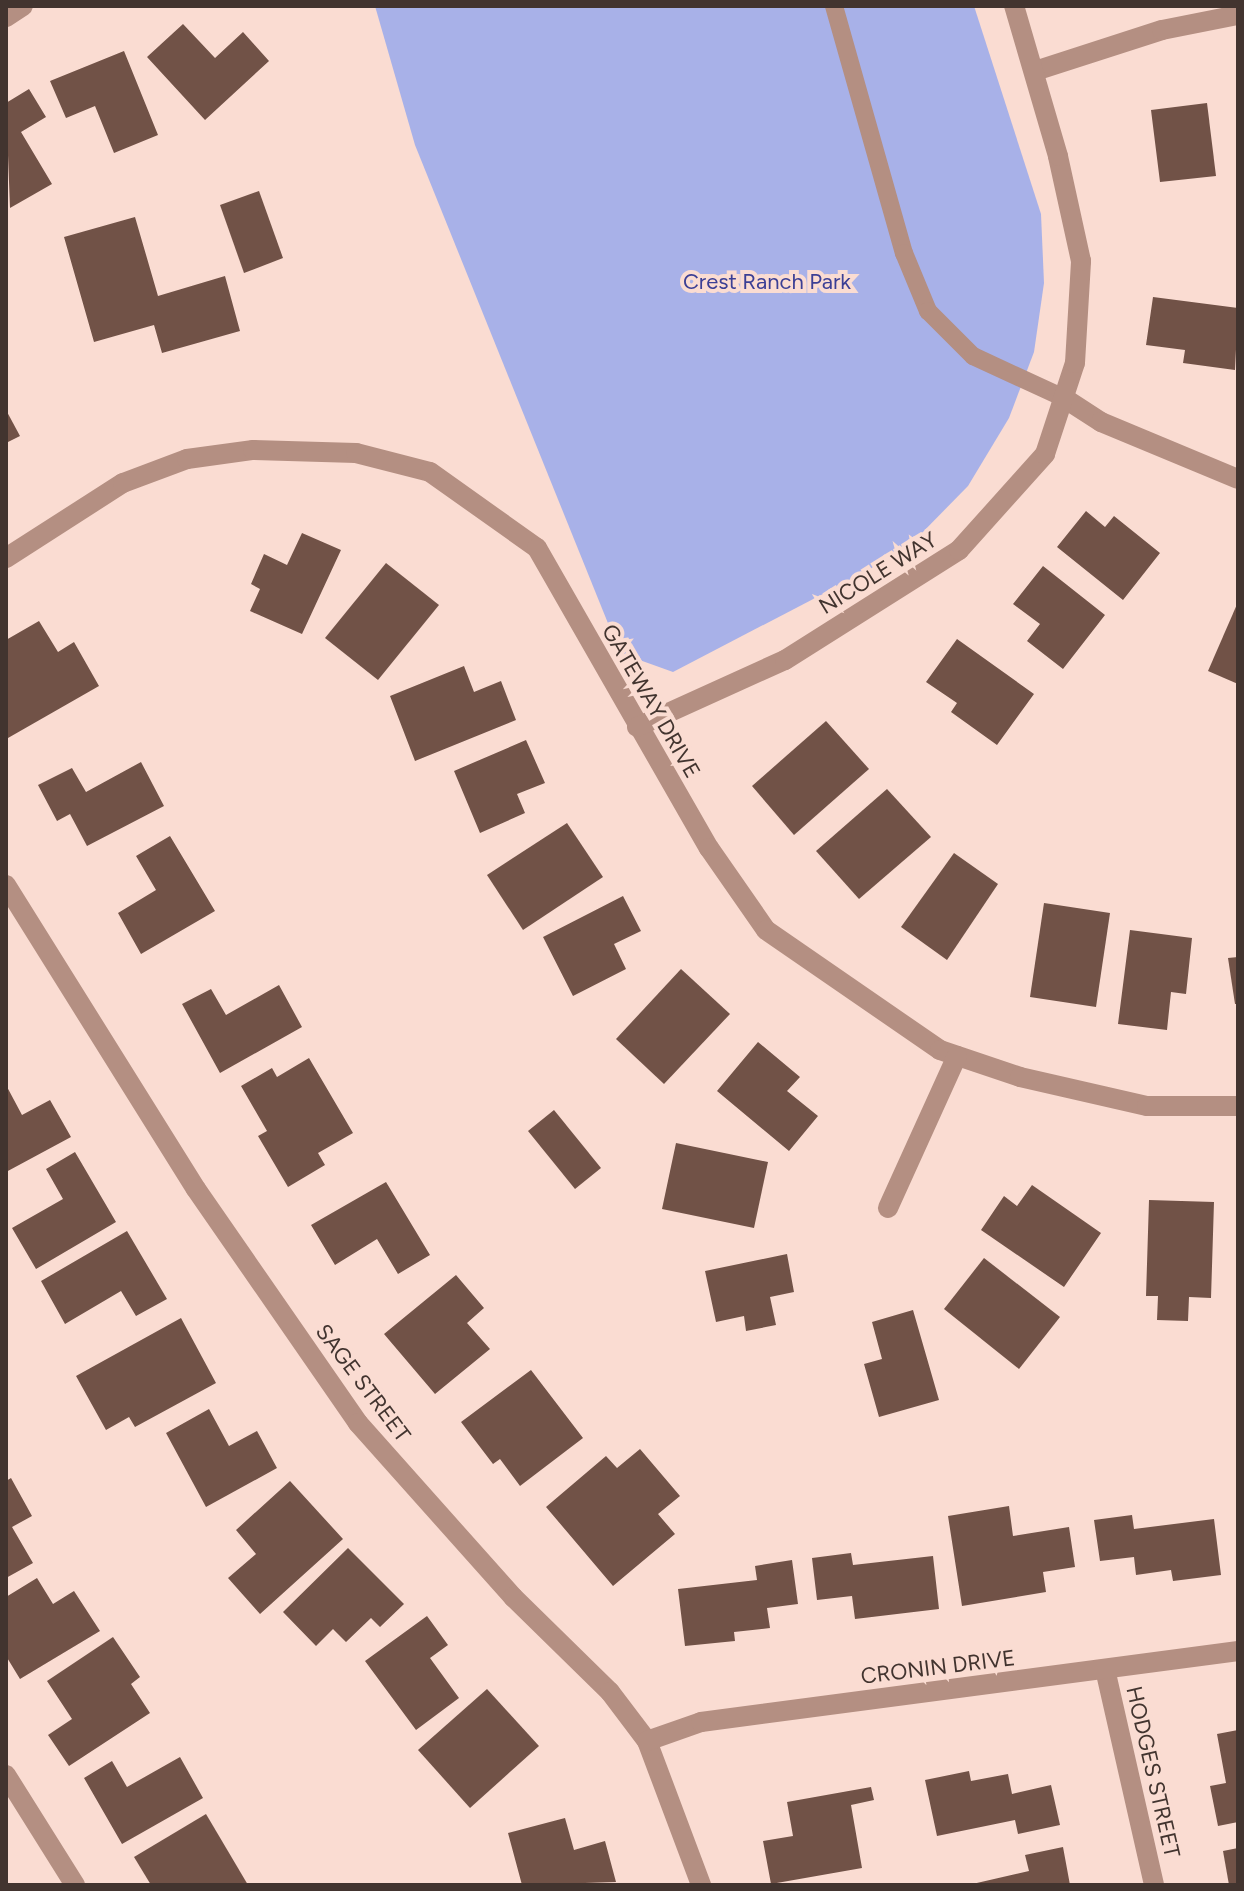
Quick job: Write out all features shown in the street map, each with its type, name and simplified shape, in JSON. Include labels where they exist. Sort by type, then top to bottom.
[{"type":"street","name":"NICOLE WAY","points":[[637,727],[785,660],[959,550],[1045,454],[1075,363],[1081,261],[1035,71],[1014,6]]},
{"type":"street","points":[[1035,71],[1162,30],[1238,15]]},
{"type":"street","points":[[1064,398],[1101,422],[1238,479]]},
{"type":"street","name":"GATEWAY DRIVE","points":[[6,558],[123,483],[187,459],[253,450],[356,453],[430,472],[537,548],[709,848],[766,930],[940,1050],[1020,1077],[1147,1106],[1238,1106]]},
{"type":"street","name":"SAGE STREET","points":[[6,885],[196,1189],[358,1423],[513,1597],[610,1692],[647,1741],[701,1885]]},
{"type":"street","points":[[888,1208],[957,1056]]},
{"type":"street","name":"CRONIN DRIVE","points":[[647,1741],[701,1722],[1238,1651]]},
{"type":"street","name":"HODGES STREET","points":[[1105,1669],[1154,1885]]},
{"type":"street","points":[[6,1775],[75,1885]]},
{"type":"lane","points":[[834,6],[904,253],[928,311],[973,356],[1064,398]]},
{"type":"green space","name":"Crest Ranch Park","points":[[375,6],[974,6],[1041,214],[1044,283],[1034,352],[1009,418],[968,486],[917,538],[867,571],[673,672],[620,653],[415,145]]},
{"type":"building","points":[[183,24],[215,58],[243,32],[269,61],[205,120],[147,57]]},
{"type":"building","points":[[124,51],[158,135],[114,153],[95,106],[66,118],[50,81]]},
{"type":"building","points":[[29,89],[46,117],[21,132],[52,184],[10,208],[6,103]]},
{"type":"building","points":[[1207,103],[1216,176],[1160,182],[1151,110]]},
{"type":"building","points":[[259,191],[283,258],[244,273],[220,205]]},
{"type":"building","points":[[135,217],[158,296],[225,276],[240,331],[162,353],[154,325],[94,342],[64,237]]},
{"type":"building","points":[[1153,297],[1238,308],[1235,370],[1183,363],[1185,350],[1146,345]]},
{"type":"building","points":[[6,410],[20,436],[6,443]]},
{"type":"building","points":[[1086,511],[1105,527],[1114,516],[1160,553],[1123,600],[1057,547]]},
{"type":"building","points":[[302,533],[341,550],[302,634],[250,611],[260,589],[251,584],[264,554],[287,565]]},
{"type":"building","points":[[386,563],[439,605],[378,680],[325,638]]},
{"type":"building","points":[[1043,566],[1105,615],[1063,669],[1027,641],[1040,624],[1013,604]]},
{"type":"building","points":[[1238,602],[1238,684],[1208,671]]},
{"type":"building","points":[[39,621],[58,652],[74,642],[99,686],[8,738],[6,640]]},
{"type":"building","points":[[957,639],[1034,694],[997,745],[951,712],[957,703],[926,682]]},
{"type":"building","points":[[464,666],[474,692],[501,681],[516,720],[415,761],[390,696]]},
{"type":"building","points":[[826,721],[869,769],[794,835],[752,786]]},
{"type":"building","points":[[526,740],[545,783],[517,794],[525,813],[480,833],[454,771]]},
{"type":"building","points":[[141,762],[164,806],[87,846],[70,814],[57,821],[38,785],[72,768],[86,792]]},
{"type":"building","points":[[887,789],[931,837],[859,899],[816,851]]},
{"type":"building","points":[[567,823],[603,877],[523,930],[487,875]]},
{"type":"building","points":[[170,836],[215,911],[141,954],[118,913],[156,890],[136,856]]},
{"type":"building","points":[[954,853],[998,884],[947,960],[901,927]]},
{"type":"building","points":[[623,896],[641,931],[614,944],[626,969],[573,996],[543,937]]},
{"type":"building","points":[[1044,903],[1110,913],[1096,1007],[1030,997]]},
{"type":"building","points":[[1130,930],[1192,938],[1186,994],[1171,992],[1167,1030],[1118,1024]]},
{"type":"building","points":[[1238,957],[1238,1004],[1235,1004],[1228,958]]},
{"type":"building","points":[[681,969],[730,1014],[664,1084],[616,1039]]},
{"type":"building","points":[[279,985],[302,1027],[220,1073],[182,1004],[211,989],[226,1015]]},
{"type":"building","points":[[758,1042],[800,1077],[787,1091],[818,1116],[789,1151],[717,1091]]},
{"type":"building","points":[[309,1058],[353,1133],[318,1153],[325,1165],[288,1187],[258,1136],[267,1131],[241,1086],[272,1068],[277,1077]]},
{"type":"building","points":[[6,1085],[22,1115],[50,1100],[71,1137],[6,1172]]},
{"type":"building","points":[[554,1110],[601,1168],[575,1189],[528,1131]]},
{"type":"building","points":[[676,1143],[768,1162],[754,1228],[662,1209]]},
{"type":"building","points":[[75,1152],[116,1222],[36,1269],[12,1228],[63,1199],[46,1169]]},
{"type":"building","points":[[386,1182],[430,1255],[398,1274],[377,1239],[335,1265],[311,1225]]},
{"type":"building","points":[[1032,1185],[1101,1233],[1064,1287],[981,1230],[1004,1196],[1017,1206]]},
{"type":"building","points":[[1149,1200],[1214,1202],[1211,1298],[1189,1297],[1188,1321],[1157,1320],[1158,1296],[1146,1296]]},
{"type":"building","points":[[127,1231],[167,1299],[136,1316],[121,1291],[65,1324],[41,1281]]},
{"type":"building","points":[[787,1254],[794,1292],[770,1297],[776,1325],[746,1331],[744,1316],[716,1322],[705,1271]]},
{"type":"building","points":[[984,1258],[1060,1317],[1019,1369],[944,1309]]},
{"type":"building","points":[[456,1275],[484,1308],[467,1323],[490,1349],[435,1394],[384,1334]]},
{"type":"building","points":[[913,1310],[939,1400],[879,1417],[864,1364],[882,1359],[872,1322]]},
{"type":"building","points":[[181,1318],[216,1383],[135,1427],[129,1417],[106,1430],[76,1376]]},
{"type":"building","points":[[531,1370],[583,1438],[520,1486],[500,1459],[493,1464],[461,1422]]},
{"type":"building","points":[[209,1409],[229,1446],[257,1431],[277,1468],[206,1507],[166,1433]]},
{"type":"building","points":[[640,1449],[680,1496],[658,1514],[675,1534],[613,1586],[546,1507],[606,1456],[617,1468]]},
{"type":"building","points":[[11,1478],[32,1516],[12,1527],[33,1563],[6,1578],[6,1481]]},
{"type":"building","points":[[290,1481],[343,1539],[260,1614],[228,1578],[256,1554],[236,1530]]},
{"type":"building","points":[[1009,1506],[1013,1536],[1069,1527],[1075,1567],[1043,1572],[1046,1592],[962,1606],[948,1516]]},
{"type":"building","points":[[1132,1515],[1134,1529],[1214,1519],[1221,1575],[1173,1581],[1171,1570],[1136,1575],[1134,1557],[1100,1561],[1094,1520]]},
{"type":"building","points":[[348,1548],[404,1604],[380,1627],[371,1618],[346,1642],[333,1629],[316,1646],[283,1612]]},
{"type":"building","points":[[851,1553],[853,1565],[933,1556],[939,1609],[855,1619],[852,1596],[817,1600],[812,1558]]},
{"type":"building","points":[[792,1560],[798,1604],[767,1608],[770,1628],[734,1632],[735,1641],[685,1646],[678,1589],[757,1580],[755,1566]]},
{"type":"building","points":[[37,1578],[53,1604],[74,1591],[100,1631],[20,1679],[6,1656],[6,1597]]},
{"type":"building","points":[[427,1616],[448,1645],[430,1658],[459,1698],[416,1730],[365,1661]]},
{"type":"building","points":[[113,1637],[140,1677],[131,1684],[150,1713],[69,1766],[48,1735],[72,1719],[47,1681]]},
{"type":"building","points":[[487,1689],[539,1746],[470,1808],[418,1750]]},
{"type":"building","points":[[1238,1730],[1238,1822],[1218,1826],[1210,1786],[1226,1783],[1217,1734]]},
{"type":"building","points":[[180,1757],[203,1798],[122,1844],[84,1778],[112,1761],[127,1787]]},
{"type":"building","points":[[969,1771],[971,1781],[1008,1774],[1012,1794],[1051,1785],[1060,1825],[1018,1834],[1015,1820],[937,1836],[925,1780]]},
{"type":"building","points":[[871,1787],[874,1800],[851,1805],[862,1868],[771,1884],[763,1841],[793,1836],[787,1802]]},
{"type":"building","points":[[206,1814],[248,1885],[151,1885],[134,1857]]},
{"type":"building","points":[[565,1818],[574,1850],[605,1841],[616,1882],[522,1885],[508,1833]]},
{"type":"building","points":[[1063,1847],[1070,1885],[968,1885],[1029,1871],[1025,1855]]},
{"type":"building","points":[[1238,1848],[1238,1885],[1229,1885],[1223,1851]]}]
